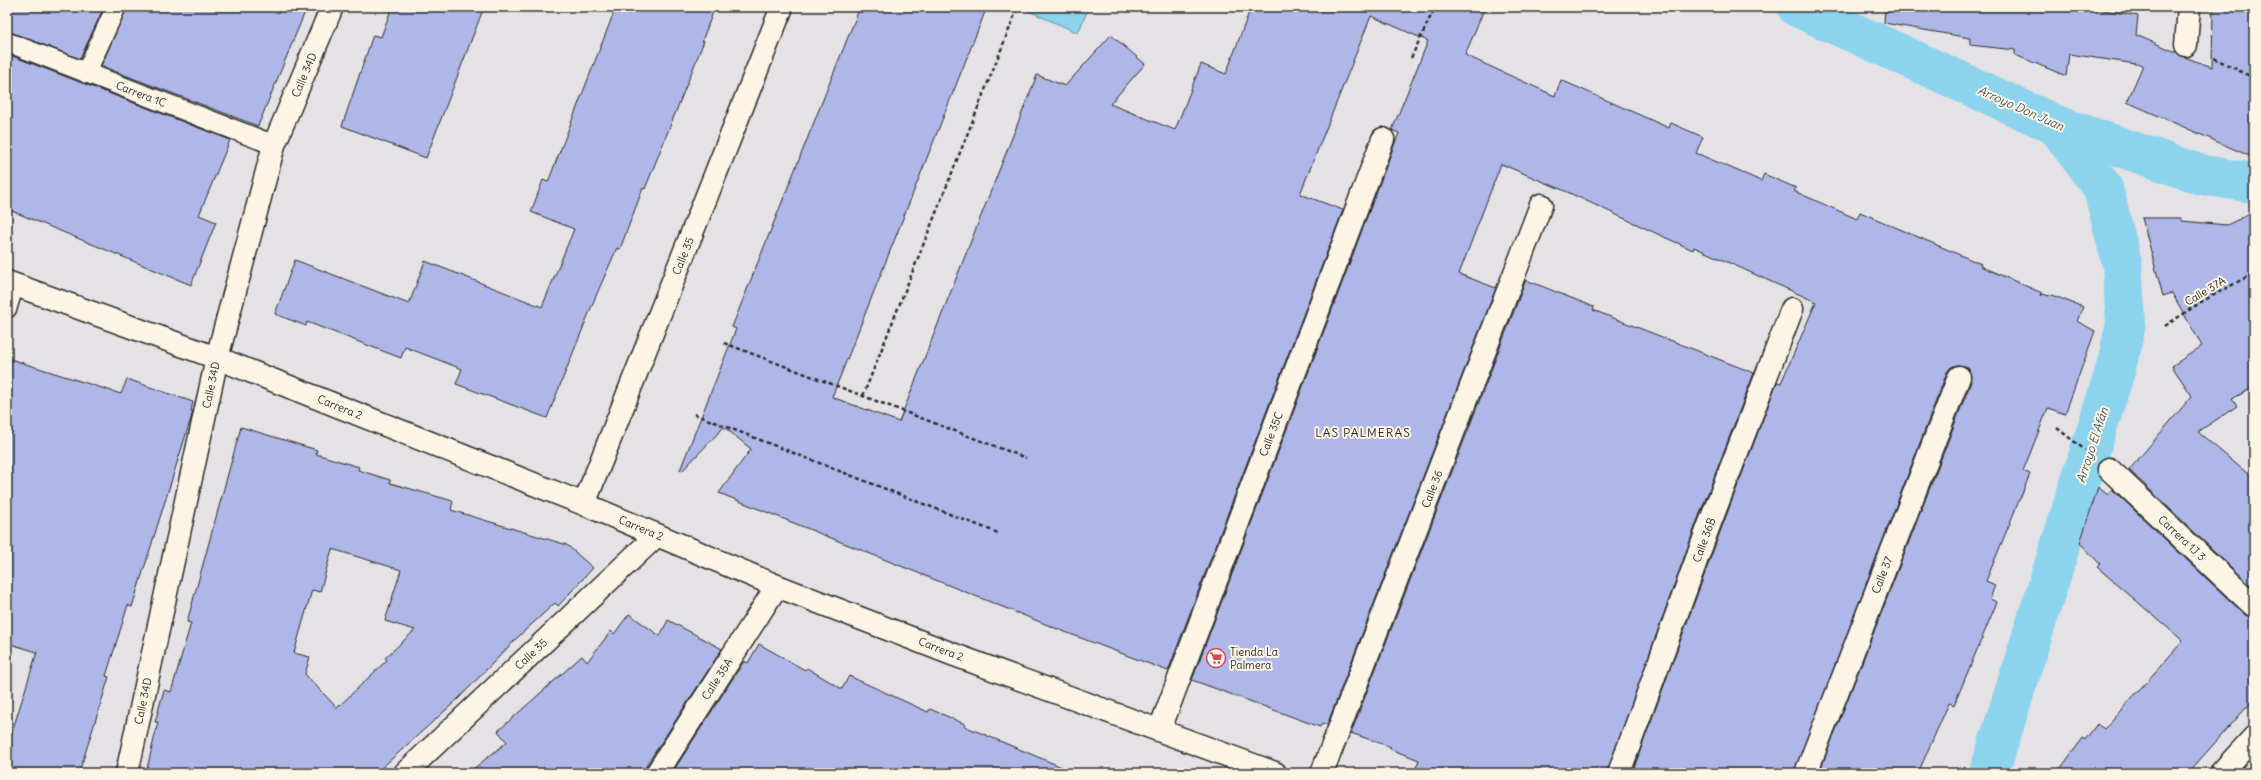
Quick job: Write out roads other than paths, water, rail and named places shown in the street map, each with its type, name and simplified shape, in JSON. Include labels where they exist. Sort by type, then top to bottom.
[{"type":"street","name":"Calle 34D","points":[[128,773],[217,358],[274,145],[332,7]]},
{"type":"street","name":"Calle 35","points":[[584,504],[782,7]]},
{"type":"street","points":[[2186,45],[2189,7]]},
{"type":"street","name":"Calle 35C","points":[[1160,729],[1383,139]]},
{"type":"street","name":"Calle 36","points":[[1322,773],[1541,205]]},
{"type":"street","name":"Carrera 2","points":[[10,284],[217,358],[584,504],[777,586],[952,654],[1160,729],[1275,773]]},
{"type":"street","name":"Calle 36B","points":[[1619,773],[1705,536],[1792,309]]},
{"type":"street","name":"Calle 37","points":[[1806,773],[1959,377]]},
{"type":"street","name":"Carrera 1J 3","points":[[2109,469],[2254,606]]},
{"type":"street","name":"Calle 35","points":[[405,773],[657,534]]},
{"type":"street","name":"Calle 35A","points":[[657,773],[777,586]]},
{"type":"street","points":[[2221,773],[2254,737]]},
{"type":"lane","points":[[86,72],[116,7]]},
{"type":"lane","name":"Carrera 1C","points":[[7,42],[274,145]]},
{"type":"lane","points":[[7,308],[10,284]]},
{"type":"water","points":[[1025,7],[1089,7],[1078,33],[1024,9]]},
{"type":"waterway","name":"Arroyo Don Juan","points":[[1797,7],[2056,125],[2202,175],[2254,183]]},
{"type":"waterway","name":"Arroyo El Afán","points":[[1989,773],[2116,368],[2126,324],[2122,263],[2103,188],[2056,125]]},
{"type":"place","name":"Tienda La Palmera","points":[[1216,658]]},
{"type":"district","name":"LAS PALMERAS","points":[[1363,432]]}]
